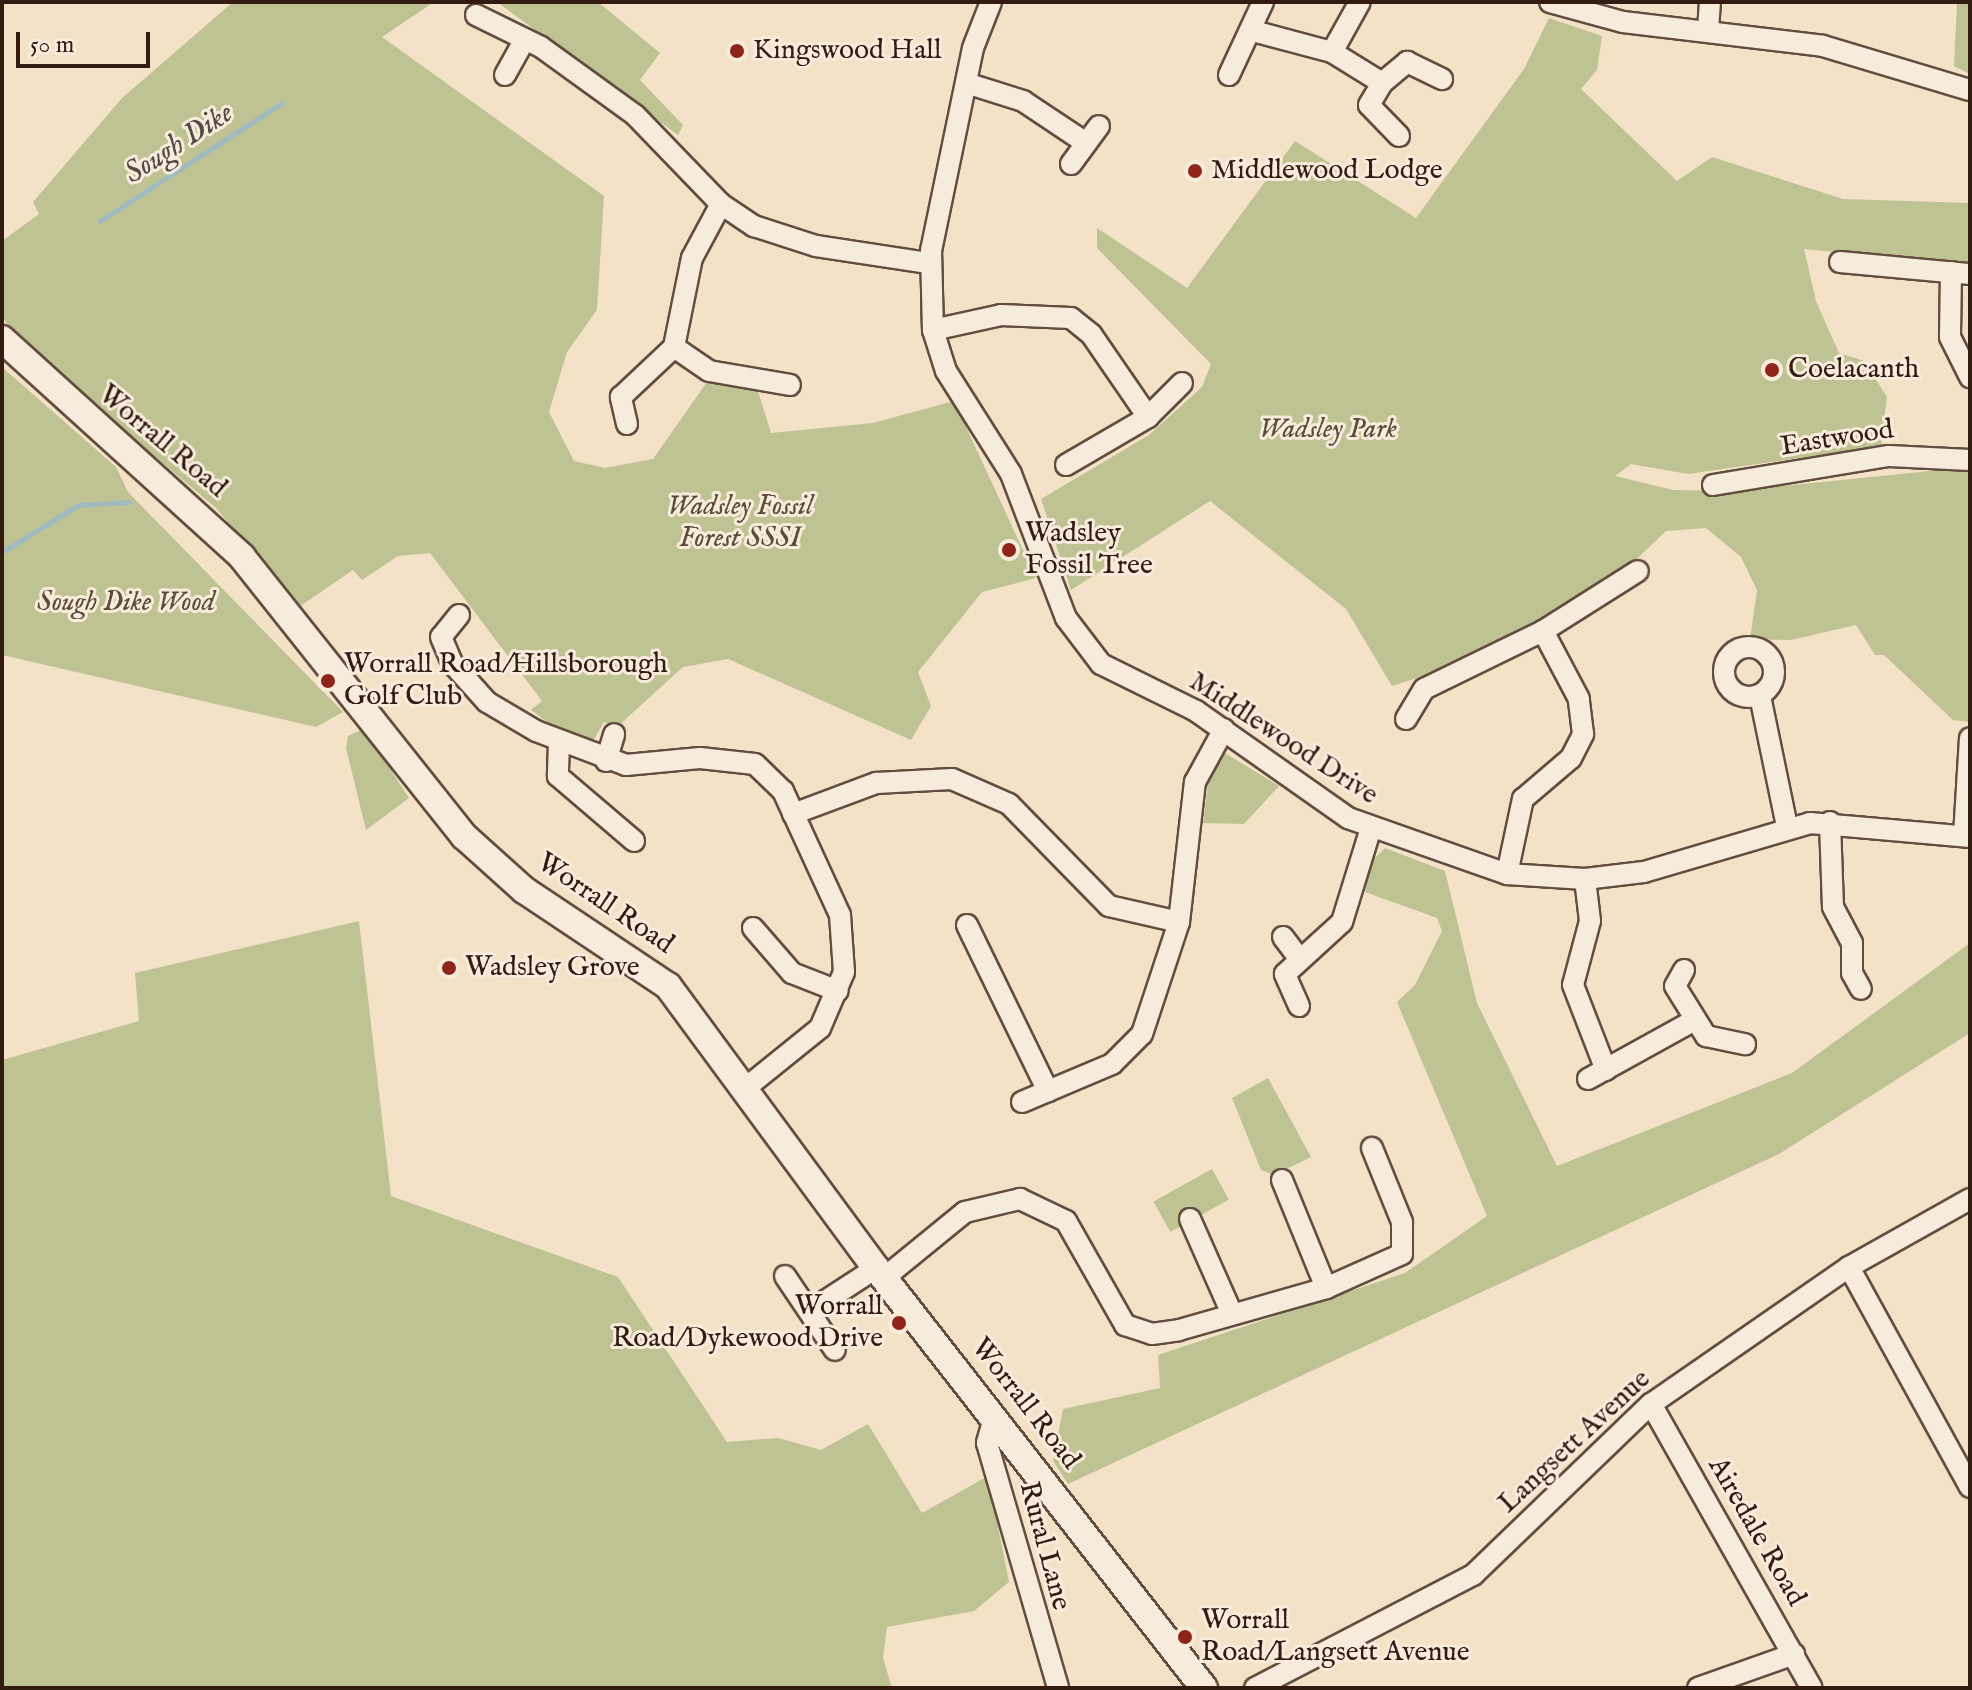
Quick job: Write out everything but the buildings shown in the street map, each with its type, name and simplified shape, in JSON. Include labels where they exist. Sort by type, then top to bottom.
[{"type":"street","name":"Middlewood Drive","points":[[991,2],[966,83],[929,263],[933,330],[946,371],[1011,474],[1074,632],[1101,664],[1224,729],[1326,805],[1371,828],[1507,874],[1585,879],[1644,872],[1787,826],[1830,822],[1967,837]]},
{"type":"street","points":[[1229,75],[1253,31],[1263,2]]},
{"type":"street","points":[[1332,52],[1360,2]]},
{"type":"street","points":[[1550,2],[1623,22],[1708,30],[1833,49],[1970,90]]},
{"type":"street","points":[[1708,30],[1710,2]]},
{"type":"street","points":[[476,15],[525,39],[657,133],[721,204],[778,237],[929,263]]},
{"type":"street","points":[[1253,31],[1332,52],[1382,83]]},
{"type":"street","points":[[505,75],[525,39]]},
{"type":"street","points":[[1399,136],[1369,105],[1382,83],[1407,62],[1442,79]]},
{"type":"street","points":[[966,83],[1023,101],[1086,143]]},
{"type":"street","points":[[1071,164],[1099,126]]},
{"type":"street","points":[[627,424],[620,406],[624,390],[674,347],[692,258],[721,204]]},
{"type":"street","points":[[1840,262],[1960,273],[1950,337],[1970,377]]},
{"type":"street","points":[[933,330],[1001,315],[1071,318],[1091,334],[1148,417]]},
{"type":"street","name":"Worrall Road","points":[[2,339],[242,557],[464,836],[524,890],[650,968],[747,1087],[880,1273],[1204,1688]]},
{"type":"street","points":[[674,347],[709,371],[790,385]]},
{"type":"street","points":[[1066,465],[1148,417],[1182,383]]},
{"type":"street","name":"Eastwood","points":[[1713,485],[1889,456],[1970,460]]},
{"type":"street","points":[[1406,719],[1424,689],[1543,631],[1638,571]]},
{"type":"street","points":[[459,615],[441,637],[470,685],[559,742],[606,761],[755,764],[793,814],[840,915],[838,991],[808,1042],[747,1087]]},
{"type":"street","points":[[1507,874],[1523,799],[1571,758],[1583,734],[1579,699],[1543,631]]},
{"type":"street","points":[[1760,696],[1787,826]]},
{"type":"street","points":[[1022,1102],[1131,1051],[1152,1013],[1179,922],[1195,782],[1224,729]]},
{"type":"street","points":[[606,761],[614,734]]},
{"type":"street","points":[[1967,837],[1970,738]]},
{"type":"street","points":[[559,742],[558,776],[634,841]]},
{"type":"street","points":[[793,814],[898,778],[962,782],[1009,804],[1109,906],[1179,922]]},
{"type":"street","points":[[1830,822],[1833,907],[1852,943],[1852,973],[1861,989]]},
{"type":"street","points":[[1299,1006],[1285,974],[1348,911],[1371,828]]},
{"type":"street","points":[[1585,879],[1590,921],[1573,985],[1597,1075],[1695,1020]]},
{"type":"street","points":[[967,925],[1048,1091]]},
{"type":"street","points":[[753,928],[792,973],[838,991]]},
{"type":"street","points":[[1283,937],[1299,958]]},
{"type":"street","points":[[1684,970],[1675,986],[1706,1036],[1745,1044]]},
{"type":"street","points":[[810,1311],[880,1273],[965,1212],[1020,1199],[1066,1221],[1113,1311],[1140,1333],[1232,1314],[1326,1288],[1393,1262],[1406,1246],[1372,1148]]},
{"type":"street","points":[[1282,1180],[1326,1288]]},
{"type":"street","name":"Langsett Avenue","points":[[1255,1688],[1473,1575],[1651,1404],[1849,1267],[1970,1199]]},
{"type":"street","points":[[1190,1219],[1232,1314]]},
{"type":"street","points":[[1849,1267],[1970,1487]]},
{"type":"street","points":[[785,1276],[835,1350]]},
{"type":"street","name":"Airedale Road","points":[[1651,1404],[1812,1688]]},
{"type":"street","name":"Rural Lane","points":[[994,1418],[987,1443],[1058,1688]]},
{"type":"street","points":[[1698,1688],[1794,1654]]},
{"type":"green space","name":"Wadsley Fossil Forest SSSI","points":[[233,2],[434,2],[382,37],[604,196],[597,310],[567,352],[549,412],[574,461],[605,468],[653,459],[709,379],[756,385],[771,433],[873,423],[954,401],[1036,578],[982,592],[918,672],[931,706],[911,740],[728,659],[683,667],[618,726],[604,722],[593,741],[557,729],[531,710],[542,701],[430,553],[398,556],[362,580],[353,570],[299,607],[216,508],[18,341],[2,316],[2,241],[39,214],[33,202],[122,98]]},
{"type":"green space","points":[[497,2],[598,2],[660,53],[640,80],[683,125],[678,135]]},
{"type":"green space","points":[[1957,2],[1970,2],[1970,74],[1954,66]]},
{"type":"green space","name":"Wadsley Park","points":[[1549,18],[1602,36],[1597,70],[1581,89],[1677,181],[1712,157],[1843,199],[1970,203],[1970,266],[1804,249],[1816,301],[1839,353],[1864,361],[1887,397],[1881,446],[1688,474],[1631,464],[1615,476],[1673,490],[1733,491],[1969,467],[1970,722],[1953,720],[1884,655],[1875,655],[1856,625],[1791,640],[1750,639],[1757,590],[1741,557],[1706,528],[1666,531],[1624,571],[1553,614],[1454,666],[1392,686],[1346,609],[1210,501],[1071,590],[1041,499],[1149,435],[1202,387],[1211,364],[1097,248],[1097,228],[1187,288],[1295,141],[1416,218],[1524,69]]},
{"type":"green space","name":"Sough Dike Wood","points":[[2,367],[116,467],[128,492],[343,712],[316,727],[2,655]]},
{"type":"green space","points":[[364,729],[409,798],[366,830],[346,748],[348,736]]},
{"type":"green space","points":[[1225,753],[1279,786],[1244,824],[1203,823],[1209,777]]},
{"type":"green space","points":[[1385,848],[1445,871],[1477,1003],[1557,1166],[1792,1073],[1970,943],[1970,1033],[1779,1154],[1068,1484],[1053,1461],[1063,1409],[1160,1388],[1158,1355],[1405,1273],[1487,1216],[1397,1002],[1415,985],[1442,931],[1437,918],[1365,892],[1371,862]]},
{"type":"green space","points":[[359,921],[391,1196],[618,1277],[727,1442],[778,1438],[821,1450],[868,1424],[922,1513],[988,1476],[1009,1582],[974,1611],[887,1627],[883,1658],[892,1688],[2,1688],[2,1060],[139,1021],[135,973]]},
{"type":"green space","points":[[1268,1078],[1311,1157],[1274,1175],[1261,1170],[1232,1098]]},
{"type":"green space","points":[[1212,1169],[1229,1200],[1170,1232],[1153,1201]]},
{"type":"waterway","name":"Sough Dike","points":[[100,221],[282,103]]},
{"type":"waterway","name":"Sough Dike","points":[[2,552],[78,505],[129,502]]},
{"type":"place","name":"Kingswood Hall","points":[[737,51]]},
{"type":"place","name":"Middlewood Lodge","points":[[1195,171]]},
{"type":"place","name":"Coelacanth","points":[[1772,370]]},
{"type":"place","name":"Wadsley Fossil Tree","points":[[1009,550]]},
{"type":"place","name":"Worrall Road/Hillsborough Golf Club","points":[[328,681]]},
{"type":"place","name":"Wadsley Grove","points":[[449,968]]},
{"type":"place","name":"Worrall Road/Dykewood Drive","points":[[899,1323]]},
{"type":"place","name":"Worrall Road/Langsett Avenue","points":[[1185,1637]]}]
